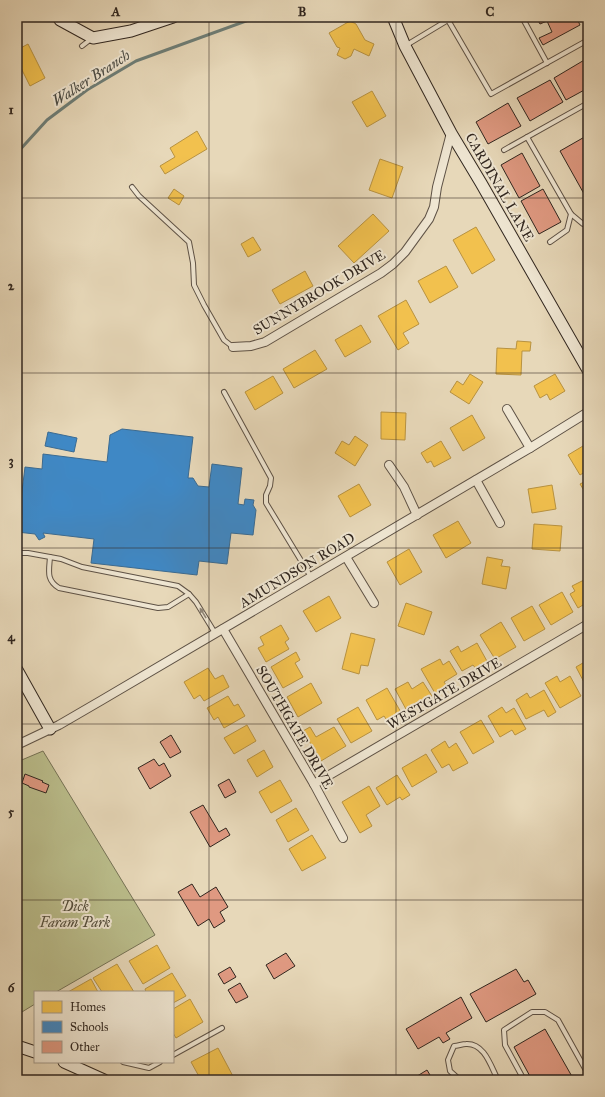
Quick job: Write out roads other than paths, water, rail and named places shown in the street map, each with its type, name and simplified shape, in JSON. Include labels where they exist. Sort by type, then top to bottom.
[{"type":"street","points":[[58,17],[60,20],[93,38],[131,31],[173,17]]},
{"type":"street","name":"CARDINAL LANE","points":[[393,17],[405,46],[451,133],[588,370]]},
{"type":"street","name":"SUNNYBROOK DRIVE","points":[[233,347],[251,346],[265,342],[382,273],[393,264],[405,252],[429,219],[434,207],[451,133]]},
{"type":"street","points":[[507,409],[530,448]]},
{"type":"street","name":"AMUNDSON ROAD","points":[[17,745],[50,729],[102,700],[417,515],[588,412]]},
{"type":"street","points":[[389,465],[404,487],[417,515]]},
{"type":"street","points":[[476,480],[500,523]]},
{"type":"street","points":[[346,556],[374,603]]},
{"type":"street","name":"WESTGATE DRIVE","points":[[314,784],[588,624]]},
{"type":"street","name":"SOUTHGATE DRIVE","points":[[223,629],[314,784],[343,838]]},
{"type":"street","points":[[17,670],[50,729]]},
{"type":"street","points":[[17,1046],[34,1052]]},
{"type":"street","points":[[66,1063],[104,1080]]},
{"type":"lane","points":[[405,46],[453,17]]},
{"type":"lane","points":[[522,17],[548,63]]},
{"type":"lane","points":[[448,20],[491,94],[588,40]]},
{"type":"lane","points":[[82,46],[93,38]]},
{"type":"lane","points":[[504,150],[588,103]]},
{"type":"lane","points":[[527,137],[571,214],[583,224],[588,222]]},
{"type":"lane","points":[[132,187],[139,196],[189,242],[193,263],[194,285],[224,340],[233,347]]},
{"type":"lane","points":[[550,242],[567,230],[571,214]]},
{"type":"lane","points":[[224,392],[271,478],[270,486],[266,495],[266,503],[312,577]]},
{"type":"lane","points":[[17,553],[28,553],[61,559],[82,567],[178,586],[189,594],[196,602],[215,634]]},
{"type":"lane","points":[[50,557],[49,577],[53,585],[59,588],[158,608],[168,607],[189,594]]},
{"type":"lane","points":[[524,1080],[505,1045],[504,1030],[532,1012],[545,1012],[558,1020],[588,1074]]},
{"type":"lane","points":[[174,1054],[222,1028]]},
{"type":"lane","points":[[458,1079],[450,1071],[448,1060],[454,1046],[467,1044],[477,1046],[483,1052],[498,1080]]},
{"type":"lane","points":[[127,1063],[149,1068],[158,1063]]},
{"type":"waterway","name":"Walker Branch","points":[[17,153],[47,120],[87,90],[136,61],[257,17]]},
{"type":"park label","name":"Dick Faram Park","points":[[75,914]]}]
